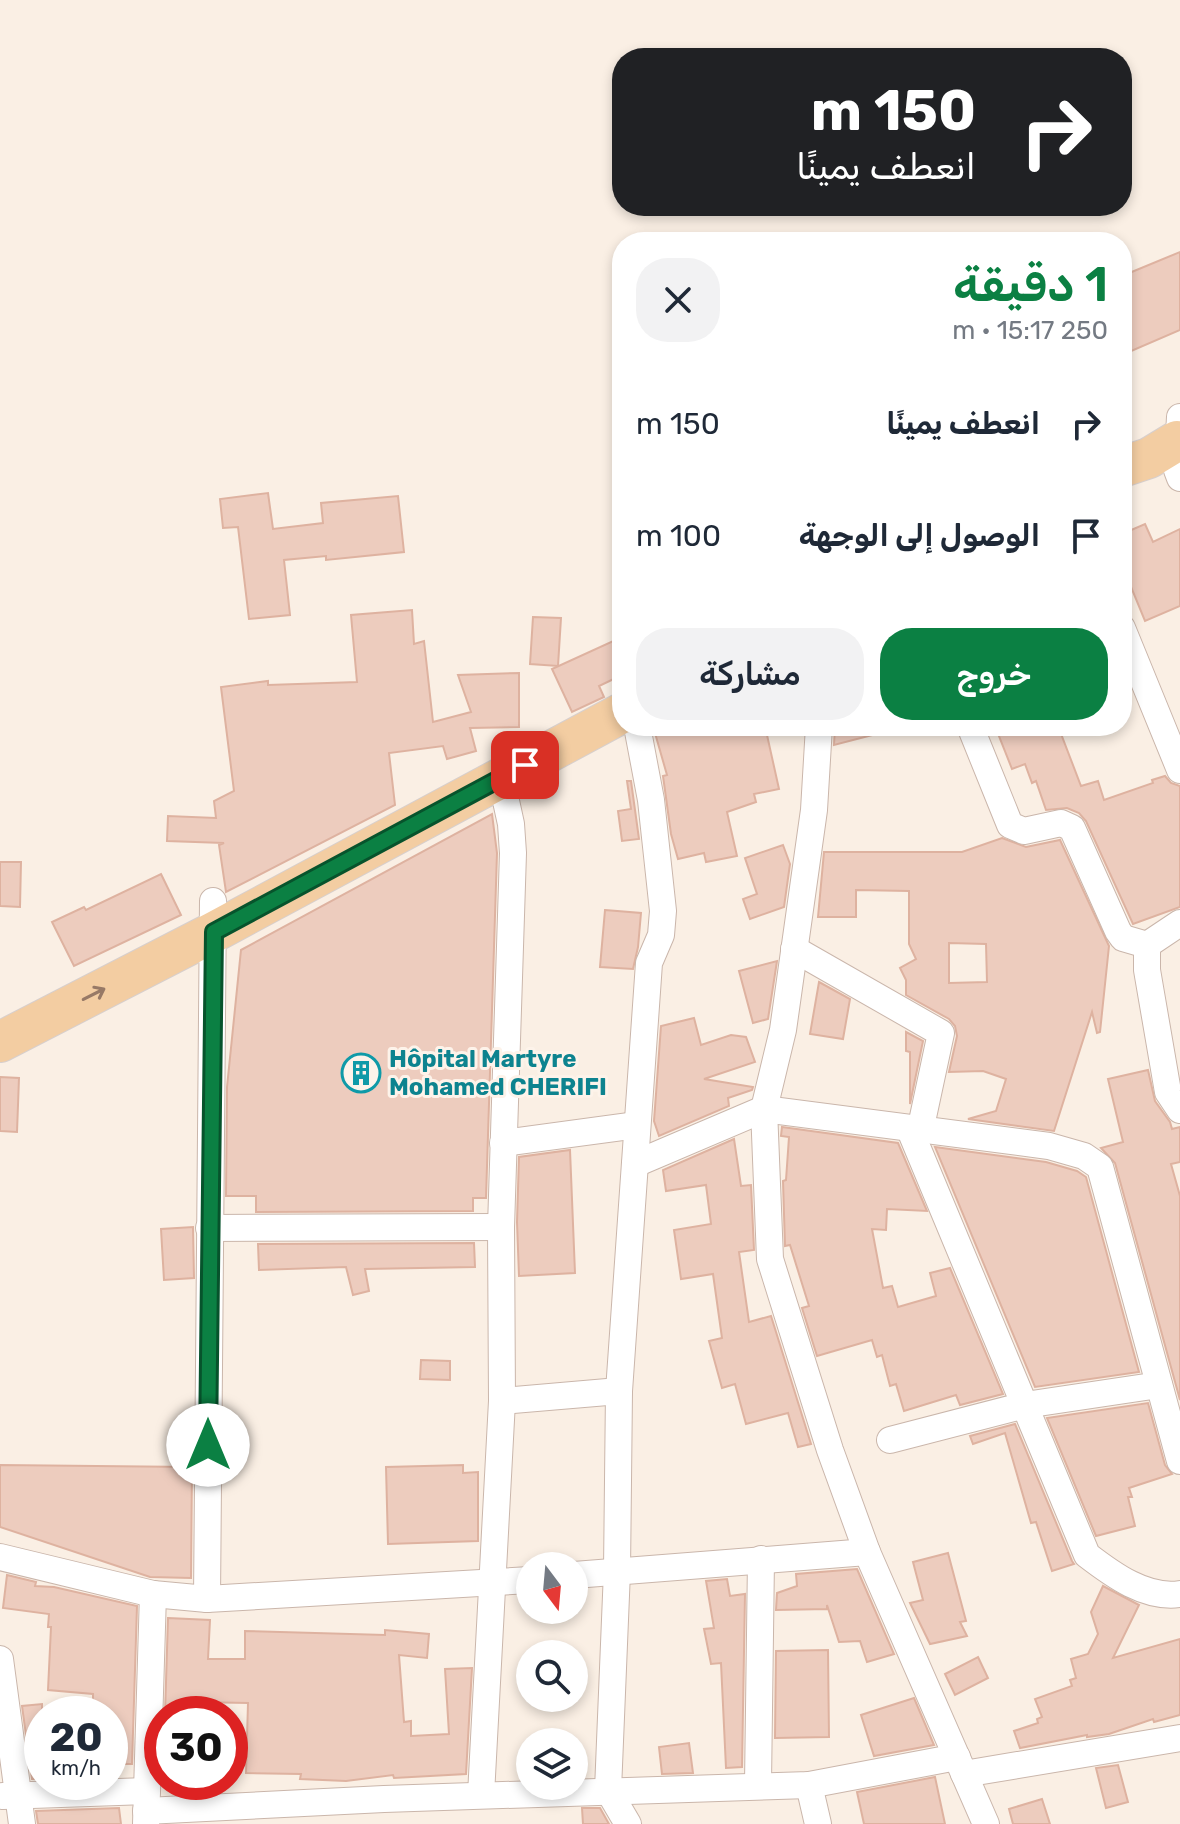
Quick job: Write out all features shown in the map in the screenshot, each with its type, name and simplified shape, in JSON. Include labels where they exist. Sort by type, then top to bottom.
[{"type":"main road","points":[[1132,438],[1141,436],[1179,444]]},
{"type":"main road","points":[[1132,464],[1179,444]]},
{"type":"main road","points":[[0,1042],[213,917],[612,697]]},
{"type":"main road","points":[[0,1014],[213,917],[501,778],[612,718]]},
{"type":"street","points":[[1132,652],[1180,767]]},
{"type":"street","points":[[628,1824],[608,1790],[617,1571],[619,1391],[649,963],[661,935],[663,911],[651,800],[639,736]]},
{"type":"street","points":[[818,736],[814,810],[783,1030],[764,1109],[770,1259],[830,1450],[867,1552],[986,1824]]},
{"type":"street","points":[[974,736],[1010,825],[1024,831],[1061,823],[1072,828],[1123,938],[1147,945],[1180,923]]},
{"type":"street","points":[[481,1795],[502,1401],[501,1227],[513,853],[511,824],[501,778]]},
{"type":"street","points":[[207,1599],[213,917]]},
{"type":"street","points":[[1147,945],[1147,970],[1168,1092],[1180,1110]]},
{"type":"street","points":[[794,949],[941,1033],[915,1130],[1087,1555],[1117,1578],[1164,1597],[1180,1594]]},
{"type":"street","points":[[635,1164],[764,1109],[1049,1146],[1084,1156],[1100,1167],[1180,1461]]},
{"type":"street","points":[[503,1143],[637,1125]]},
{"type":"street","points":[[209,1228],[501,1227]]},
{"type":"street","points":[[890,1440],[1025,1405],[1159,1385]]},
{"type":"street","points":[[502,1401],[619,1391]]},
{"type":"street","points":[[588,1574],[867,1552]]},
{"type":"street","points":[[0,1557],[153,1594],[207,1599],[516,1581]]},
{"type":"street","points":[[758,1784],[761,1559]]},
{"type":"street","points":[[146,1809],[153,1594]]},
{"type":"street","points":[[0,1659],[9,1796],[22,1824]]},
{"type":"street","points":[[9,1796],[146,1809],[758,1784],[809,1785],[1180,1738]]},
{"type":"street","points":[[809,1785],[818,1824]]},
{"type":"building","points":[[1180,252],[1180,330],[1132,351],[1132,272]]},
{"type":"building","points":[[268,493],[273,529],[323,523],[321,503],[398,496],[404,552],[326,560],[326,556],[284,560],[290,615],[249,619],[238,527],[223,528],[220,499]]},
{"type":"building","points":[[1145,524],[1153,542],[1180,529],[1180,606],[1145,621],[1132,589],[1132,530]]},
{"type":"building","points":[[412,610],[414,644],[424,641],[433,722],[471,712],[458,675],[519,673],[519,727],[470,728],[476,751],[447,759],[443,746],[389,753],[395,805],[226,892],[219,845],[224,843],[167,841],[168,816],[216,818],[214,801],[234,791],[221,687],[268,681],[268,685],[357,682],[351,615]]},
{"type":"building","points":[[533,617],[561,618],[558,666],[530,664]]},
{"type":"building","points":[[612,642],[612,680],[599,686],[604,697],[572,712],[552,669]]},
{"type":"building","points":[[656,736],[767,736],[779,789],[754,794],[756,802],[727,812],[737,856],[706,862],[704,853],[678,859],[671,834],[663,776],[667,775]]},
{"type":"building","points":[[834,736],[869,736],[834,745]]},
{"type":"building","points":[[999,736],[1062,736],[1081,786],[1098,781],[1104,800],[1165,776],[1171,783],[1180,786],[1180,907],[1133,924],[1086,821],[1079,813],[1067,808],[1046,810],[1036,781],[1032,783],[1025,764],[1012,769]]},
{"type":"building","points":[[627,781],[631,781],[639,839],[622,841],[618,811],[631,809]]},
{"type":"building","name":"Hôpital Martyre Mohamed CHERIFI","points":[[492,814],[497,853],[486,1198],[473,1198],[473,1211],[256,1212],[256,1196],[226,1196],[227,1087],[241,950]]},
{"type":"building","points":[[1002,838],[1026,847],[1060,840],[1109,946],[1100,1032],[1097,1033],[1092,1012],[1054,1131],[968,1119],[996,1111],[1006,1079],[983,1071],[949,1072],[957,1036],[955,1026],[949,1019],[906,995],[906,980],[900,968],[916,959],[909,944],[909,891],[856,890],[856,917],[818,917],[824,852],[962,852]],"holes":[[[949,943],[986,944],[987,982],[949,983]]]},
{"type":"building","points":[[783,845],[790,864],[784,907],[750,919],[743,899],[757,894],[745,858]]},
{"type":"building","points":[[0,862],[21,862],[20,907],[0,906]]},
{"type":"building","points":[[161,874],[181,915],[74,966],[52,922],[84,907],[86,910]]},
{"type":"building","points":[[605,910],[641,913],[633,969],[600,967]]},
{"type":"building","points":[[777,961],[768,1019],[753,1023],[739,971]]},
{"type":"building","points":[[819,982],[850,999],[843,1039],[810,1034]]},
{"type":"building","points":[[694,1018],[701,1045],[731,1035],[746,1037],[755,1062],[704,1079],[753,1087],[728,1098],[729,1106],[659,1136],[654,1121],[661,1026]]},
{"type":"building","points":[[906,1032],[923,1041],[910,1104],[910,1052],[906,1051]]},
{"type":"building","points":[[1148,1070],[1155,1101],[1172,1129],[1180,1127],[1180,1162],[1171,1164],[1180,1196],[1180,1400],[1115,1163],[1101,1148],[1123,1142],[1108,1079]]},
{"type":"building","points":[[0,1077],[19,1078],[17,1132],[0,1131]]},
{"type":"building","points":[[782,1127],[898,1143],[927,1211],[887,1209],[886,1230],[872,1229],[883,1288],[892,1286],[898,1307],[936,1296],[930,1273],[950,1268],[1003,1394],[960,1405],[956,1395],[904,1411],[896,1384],[890,1386],[882,1355],[877,1357],[872,1340],[817,1356],[802,1308],[809,1306],[790,1245],[785,1246],[783,1181],[786,1180],[789,1137],[781,1136]]},
{"type":"building","points":[[734,1139],[741,1186],[751,1185],[754,1250],[739,1252],[749,1322],[771,1316],[811,1444],[798,1447],[788,1413],[746,1424],[735,1384],[722,1388],[709,1341],[722,1338],[713,1274],[681,1279],[674,1230],[711,1224],[706,1185],[666,1191],[663,1170]]},
{"type":"building","points":[[935,1147],[1046,1162],[1077,1171],[1086,1177],[1139,1372],[1035,1387]]},
{"type":"building","points":[[570,1150],[575,1273],[519,1276],[519,1157]]},
{"type":"building","points":[[193,1227],[194,1278],[164,1280],[161,1229]]},
{"type":"building","points":[[474,1243],[475,1267],[365,1269],[369,1291],[353,1295],[346,1267],[259,1270],[258,1244]]},
{"type":"building","points":[[421,1360],[450,1361],[450,1380],[420,1379]]},
{"type":"building","points":[[1148,1403],[1165,1465],[1172,1474],[1129,1488],[1135,1526],[1096,1536],[1047,1418]]},
{"type":"building","points":[[1015,1424],[1074,1564],[1052,1571],[1036,1522],[1031,1523],[1005,1433],[973,1444],[970,1436]]},
{"type":"building","points":[[0,1465],[192,1467],[191,1578],[150,1577],[0,1527]]},
{"type":"building","points":[[463,1465],[463,1473],[478,1472],[478,1541],[388,1544],[386,1467]]},
{"type":"building","points":[[948,1553],[966,1621],[960,1622],[967,1636],[930,1644],[910,1603],[923,1600],[913,1562]]},
{"type":"building","points":[[857,1569],[894,1654],[867,1662],[860,1641],[839,1642],[827,1605],[827,1609],[776,1610],[777,1593],[797,1586],[796,1574]]},
{"type":"building","points":[[7,1575],[36,1582],[35,1586],[54,1587],[137,1606],[132,1764],[128,1764],[128,1696],[93,1696],[48,1690],[49,1614],[3,1608]]},
{"type":"building","points":[[727,1579],[730,1596],[745,1594],[742,1767],[726,1768],[721,1663],[711,1664],[704,1629],[714,1628],[706,1581]]},
{"type":"building","points":[[1103,1586],[1139,1605],[1113,1658],[1180,1639],[1180,1715],[1154,1722],[1153,1719],[1109,1734],[1087,1735],[1020,1748],[1014,1731],[1038,1723],[1037,1719],[1042,1717],[1035,1699],[1072,1686],[1070,1680],[1076,1678],[1071,1659],[1088,1654],[1098,1634],[1091,1612]]},
{"type":"building","points":[[168,1618],[210,1620],[208,1659],[245,1659],[245,1631],[385,1635],[385,1630],[429,1634],[427,1658],[399,1655],[404,1722],[411,1721],[411,1736],[449,1734],[445,1669],[472,1668],[466,1774],[394,1778],[393,1775],[346,1781],[300,1779],[301,1774],[248,1773],[248,1696],[166,1696]]},
{"type":"building","points":[[828,1650],[829,1737],[775,1738],[776,1651]]},
{"type":"building","points":[[978,1657],[988,1678],[955,1695],[945,1674]]},
{"type":"building","points":[[914,1698],[934,1745],[874,1756],[861,1715]]},
{"type":"building","points":[[689,1743],[693,1773],[662,1774],[659,1747]]},
{"type":"building","points":[[1118,1765],[1128,1802],[1106,1808],[1096,1768]]},
{"type":"building","points":[[935,1777],[945,1824],[864,1824],[857,1792]]},
{"type":"building","points":[[1042,1799],[1050,1824],[1013,1824],[1009,1809]]},
{"type":"building","points":[[119,1808],[121,1824],[38,1824],[36,1811]]},
{"type":"building","points":[[582,1808],[600,1808],[609,1824],[583,1824]]},
{"type":"place","name":"Hôpital Martyre Mohamed CHERIFI","points":[[361,1073]]},
{"type":"route","points":[[208,1445],[214,932],[525,765]]}]
